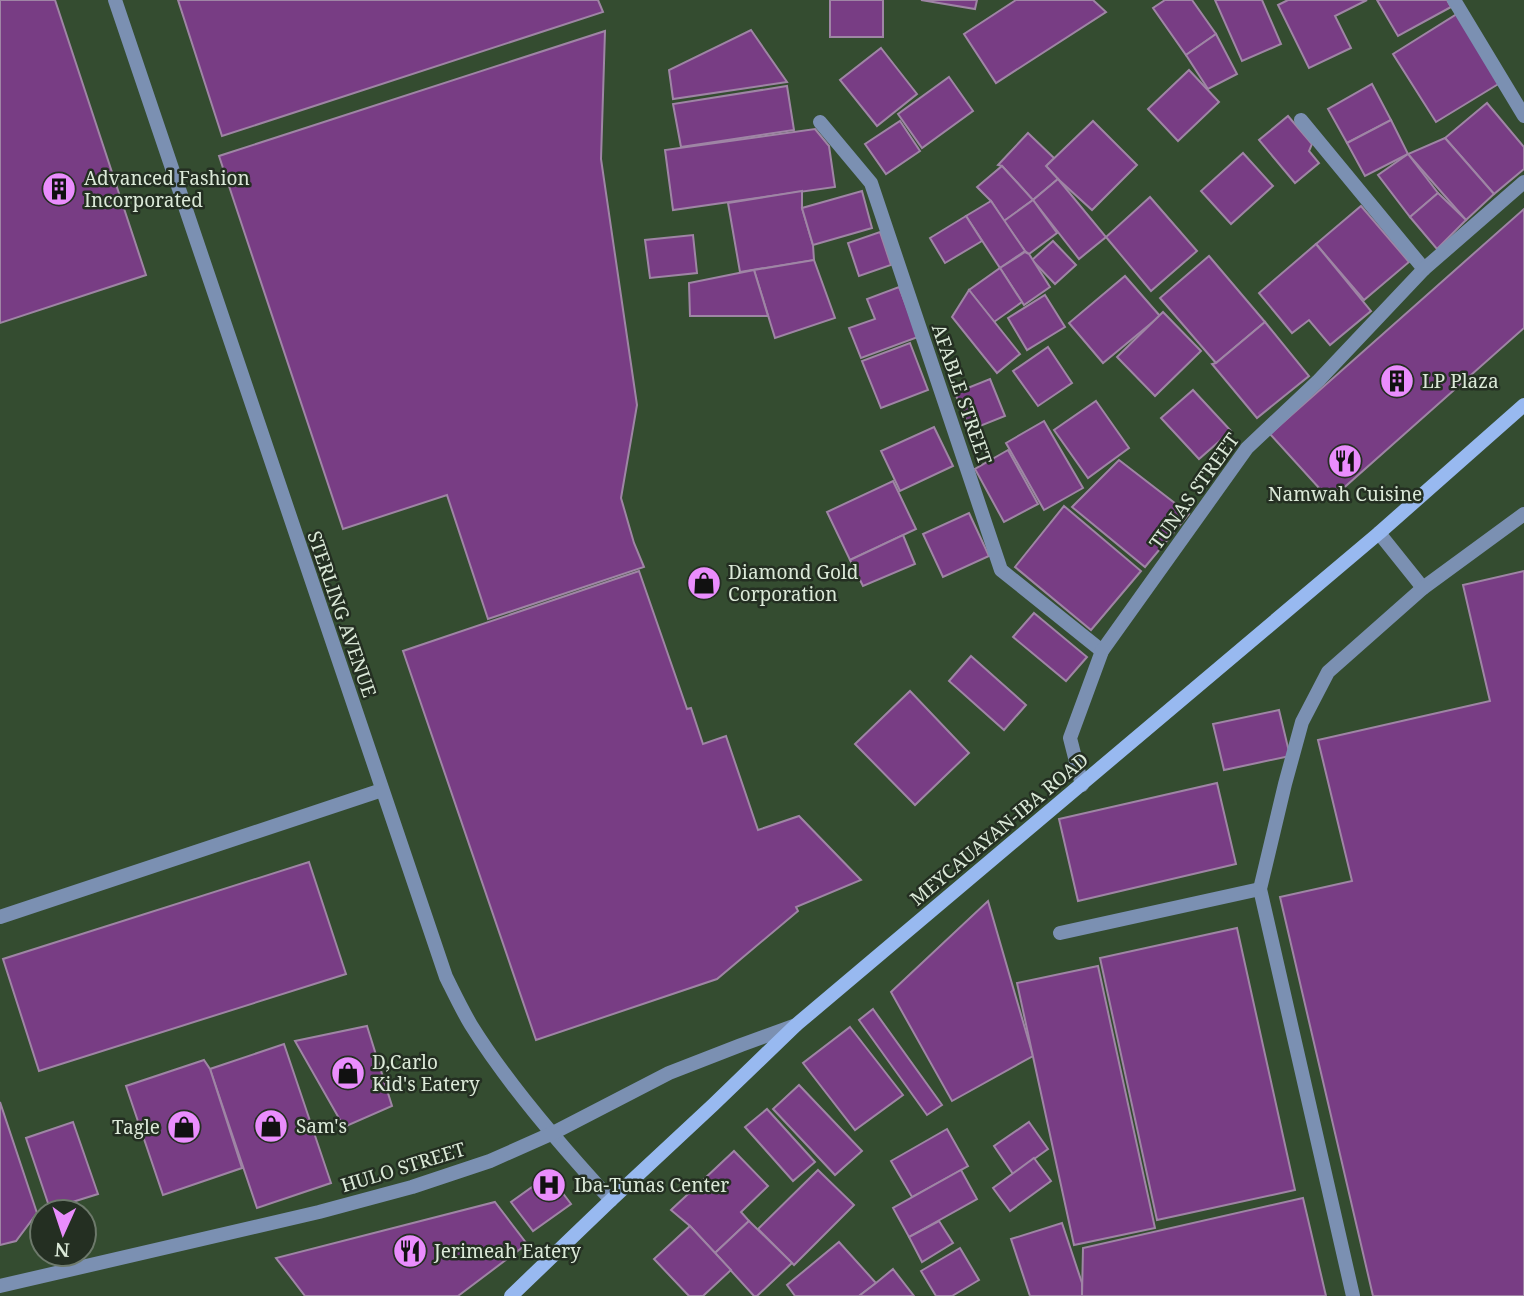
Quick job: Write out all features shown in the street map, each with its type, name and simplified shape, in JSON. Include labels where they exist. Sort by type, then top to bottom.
[{"type":"main road","name":"MEYCAUAYAN-IBA ROAD","points":[[512,1296],[796,1025],[1380,533],[1524,405]]},
{"type":"street","name":"STERLING AVENUE","points":[[115,0],[446,977],[470,1024],[491,1055],[611,1200]]},
{"type":"street","points":[[1454,0],[1524,116]]},
{"type":"street","points":[[1301,120],[1424,269]]},
{"type":"street","name":"AFABLE STREET","points":[[820,122],[871,183],[1001,570],[1102,651]]},
{"type":"street","name":"TUNAS STREET","points":[[1082,785],[1070,738],[1102,651],[1247,448],[1319,380],[1424,269],[1524,182]]},
{"type":"street","points":[[1353,1296],[1260,888],[1302,722],[1328,672],[1423,588],[1524,514]]},
{"type":"street","points":[[1380,533],[1423,588]]},
{"type":"street","points":[[0,917],[382,790]]},
{"type":"street","points":[[1059,933],[1260,888]]},
{"type":"street","name":"HULO STREET","points":[[0,1286],[320,1212],[490,1161],[553,1133],[669,1073],[796,1025]]},
{"type":"building","name":"Advanced Fashion Incorporated","points":[[0,0],[55,0],[146,275],[0,323]]},
{"type":"building","points":[[178,0],[598,0],[603,12],[222,136]]},
{"type":"building","points":[[830,0],[883,0],[883,37],[830,37]]},
{"type":"building","points":[[921,0],[977,0],[975,9]]},
{"type":"building","points":[[1016,0],[1093,0],[1106,12],[996,83],[964,34]]},
{"type":"building","points":[[1165,0],[1192,0],[1216,34],[1186,55],[1153,8]]},
{"type":"building","points":[[1215,0],[1262,0],[1281,44],[1242,61]]},
{"type":"building","points":[[1288,0],[1367,0],[1335,16],[1351,48],[1309,68],[1278,5]]},
{"type":"building","points":[[1377,0],[1447,0],[1451,7],[1398,36]]},
{"type":"building","points":[[1457,14],[1500,83],[1436,122],[1393,54]]},
{"type":"building","points":[[751,30],[787,82],[673,99],[669,70]]},
{"type":"building","points":[[605,31],[601,159],[637,405],[621,498],[644,567],[488,619],[447,495],[343,529],[219,156]]},
{"type":"building","points":[[1216,34],[1237,74],[1208,89],[1186,55]]},
{"type":"building","points":[[881,48],[917,94],[877,126],[840,80]]},
{"type":"building","points":[[1189,70],[1219,102],[1178,141],[1148,109]]},
{"type":"building","points":[[949,77],[973,111],[922,148],[898,114]]},
{"type":"building","points":[[1372,84],[1391,120],[1347,143],[1328,109]]},
{"type":"building","points":[[787,86],[794,130],[681,147],[673,104]]},
{"type":"building","points":[[1487,103],[1524,147],[1524,169],[1494,194],[1445,138]]},
{"type":"building","points":[[1288,116],[1312,144],[1309,151],[1319,163],[1295,183],[1259,140]]},
{"type":"building","points":[[1391,120],[1408,154],[1365,176],[1347,143]]},
{"type":"building","points":[[900,121],[920,151],[886,174],[865,144]]},
{"type":"building","points":[[1093,121],[1137,165],[1092,210],[1046,166]]},
{"type":"building","points":[[815,129],[829,146],[835,187],[673,210],[665,150]]},
{"type":"building","points":[[1028,133],[1054,158],[1046,166],[1058,179],[1033,200],[1002,166],[998,165]]},
{"type":"building","points":[[1445,138],[1494,194],[1466,220],[1408,154]]},
{"type":"building","points":[[1243,153],[1273,186],[1231,224],[1201,191]]},
{"type":"building","points":[[1408,154],[1438,193],[1410,217],[1378,175]]},
{"type":"building","points":[[1002,166],[1033,200],[1004,221],[991,201],[977,187]]},
{"type":"building","points":[[1058,179],[1106,237],[1079,259],[1033,200]]},
{"type":"building","points":[[802,191],[802,208],[813,245],[814,260],[740,272],[728,203]]},
{"type":"building","points":[[862,191],[872,228],[813,245],[802,208]]},
{"type":"building","points":[[1438,193],[1466,220],[1437,249],[1410,217]]},
{"type":"building","points":[[1150,197],[1197,251],[1151,291],[1106,237]]},
{"type":"building","points":[[1033,200],[1057,233],[1029,254],[1004,221]]},
{"type":"building","points":[[991,201],[1025,251],[1000,268],[966,216]]},
{"type":"building","points":[[1361,206],[1409,262],[1364,300],[1316,244]]},
{"type":"building","name":"LP Plaza","points":[[1524,209],[1524,328],[1330,500],[1270,434]]},
{"type":"building","points":[[966,216],[982,241],[945,263],[930,238]]},
{"type":"building","points":[[880,232],[891,265],[859,276],[848,243]]},
{"type":"building","points":[[693,235],[697,273],[650,278],[645,240]]},
{"type":"building","points":[[1053,241],[1076,265],[1055,284],[1032,260]]},
{"type":"building","points":[[1316,244],[1371,311],[1330,345],[1309,320],[1292,333],[1259,293]]},
{"type":"building","points":[[1025,252],[1050,287],[1024,305],[1000,268]]},
{"type":"building","points":[[1209,256],[1265,322],[1216,363],[1160,298]]},
{"type":"building","points":[[814,260],[835,318],[775,338],[754,270]]},
{"type":"building","points":[[1000,268],[1022,302],[994,322],[969,290]]},
{"type":"building","points":[[754,270],[768,316],[690,316],[689,283]]},
{"type":"building","points":[[1125,276],[1160,316],[1103,363],[1069,323]]},
{"type":"building","points":[[899,287],[918,337],[861,358],[849,328],[875,319],[867,299]]},
{"type":"building","points":[[969,290],[1020,354],[997,373],[952,317]]},
{"type":"building","points":[[1045,295],[1065,327],[1027,350],[1008,318]]},
{"type":"building","points":[[1163,312],[1201,351],[1155,396],[1117,357]]},
{"type":"building","points":[[1265,322],[1309,376],[1257,418],[1212,364]]},
{"type":"building","points":[[910,343],[928,390],[881,408],[862,361]]},
{"type":"building","points":[[1048,347],[1072,383],[1038,406],[1013,371]]},
{"type":"building","points":[[990,379],[1005,416],[970,430],[955,393]]},
{"type":"building","points":[[1193,390],[1231,431],[1199,459],[1161,418]]},
{"type":"building","points":[[1096,401],[1129,448],[1088,478],[1054,430]]},
{"type":"building","points":[[1044,421],[1083,488],[1044,510],[1006,443]]},
{"type":"building","points":[[934,427],[953,466],[900,491],[881,451]]},
{"type":"building","points":[[1008,450],[1038,504],[1004,522],[975,469]]},
{"type":"building","points":[[1119,460],[1189,514],[1145,567],[1072,507]]},
{"type":"building","points":[[893,481],[916,529],[850,560],[827,512]]},
{"type":"building","points":[[1064,506],[1141,571],[1091,630],[1015,567]]},
{"type":"building","points":[[969,513],[989,556],[943,577],[923,534]]},
{"type":"building","points":[[903,535],[915,564],[863,586],[850,560]]},
{"type":"building","points":[[639,571],[687,709],[691,708],[703,744],[726,736],[758,830],[799,816],[861,880],[796,907],[798,911],[717,979],[536,1040],[403,651]]},
{"type":"building","points":[[1524,571],[1524,1296],[1373,1296],[1280,897],[1352,881],[1318,740],[1490,701],[1463,585]]},
{"type":"building","points":[[1034,613],[1087,657],[1066,681],[1013,637]]},
{"type":"building","points":[[971,656],[1026,705],[1004,730],[949,681]]},
{"type":"building","points":[[910,691],[969,753],[915,805],[855,744]]},
{"type":"building","points":[[1279,710],[1290,756],[1224,770],[1213,724]]},
{"type":"building","points":[[1217,783],[1236,864],[1078,901],[1059,819]]},
{"type":"building","points":[[309,862],[346,974],[39,1071],[3,959]]},
{"type":"building","points":[[988,901],[1033,1056],[952,1101],[891,992]]},
{"type":"building","points":[[1237,928],[1295,1190],[1157,1220],[1100,958]]},
{"type":"building","points":[[1098,966],[1155,1228],[1074,1245],[1017,983]]},
{"type":"building","points":[[873,1009],[942,1105],[927,1115],[859,1020]]},
{"type":"building","name":"D,Carlo Kid's Eatery","points":[[367,1026],[392,1106],[344,1127],[295,1041]]},
{"type":"building","points":[[850,1027],[903,1095],[855,1130],[803,1063]]},
{"type":"building","name":"Sam's","points":[[284,1044],[331,1183],[257,1208],[210,1069]]},
{"type":"building","name":"Tagle","points":[[204,1060],[210,1069],[242,1168],[163,1195],[126,1086]]},
{"type":"building","points":[[799,1085],[862,1151],[835,1175],[773,1109]]},
{"type":"building","points":[[0,1102],[32,1198],[28,1198],[28,1225],[16,1241],[0,1245]]},
{"type":"building","points":[[767,1109],[815,1162],[793,1181],[745,1127]]},
{"type":"building","points":[[73,1122],[98,1194],[85,1198],[46,1198],[26,1138]]},
{"type":"building","points":[[1029,1122],[1048,1149],[1013,1174],[994,1146]]},
{"type":"building","points":[[947,1129],[968,1166],[912,1197],[891,1161]]},
{"type":"building","points":[[734,1151],[768,1186],[741,1212],[749,1221],[715,1253],[671,1210]]},
{"type":"building","points":[[1034,1158],[1051,1181],[1010,1211],[993,1188]]},
{"type":"building","points":[[818,1170],[854,1205],[794,1265],[758,1229]]},
{"type":"building","points":[[961,1170],[977,1199],[909,1237],[893,1208]]},
{"type":"building","points":[[549,1175],[571,1204],[533,1231],[511,1202]]},
{"type":"building","points":[[1303,1198],[1326,1296],[1082,1296],[1083,1248]]},
{"type":"building","name":"Jerimeah Eatery","points":[[495,1202],[527,1244],[458,1296],[305,1296],[276,1258]]},
{"type":"building","points":[[749,1221],[792,1263],[757,1296],[754,1296],[715,1253]]},
{"type":"building","points":[[939,1221],[953,1243],[922,1262],[909,1237]]},
{"type":"building","points":[[1062,1223],[1082,1283],[1082,1296],[1030,1296],[1011,1239]]},
{"type":"building","points":[[690,1226],[731,1270],[703,1296],[689,1296],[654,1259]]},
{"type":"building","points":[[839,1242],[876,1283],[859,1296],[795,1296],[787,1285]]},
{"type":"building","points":[[960,1248],[979,1280],[952,1296],[936,1296],[921,1271]]},
{"type":"building","points":[[893,1269],[914,1296],[859,1296],[876,1283]]},
{"type":"place","name":"Advanced Fashion Incorporated","points":[[59,189]]},
{"type":"place","name":"LP Plaza","points":[[1397,381]]},
{"type":"place","name":"Namwah Cuisine","points":[[1345,461]]},
{"type":"place","name":"Diamond Gold Corporation","points":[[704,583]]},
{"type":"place","name":"D,Carlo Kid's Eatery","points":[[348,1073]]},
{"type":"place","name":"Sam's","points":[[271,1126]]},
{"type":"place","name":"Tagle","points":[[184,1127]]},
{"type":"place","name":"Iba-Tunas Center","points":[[549,1185]]},
{"type":"place","name":"Jerimeah Eatery","points":[[410,1251]]}]
